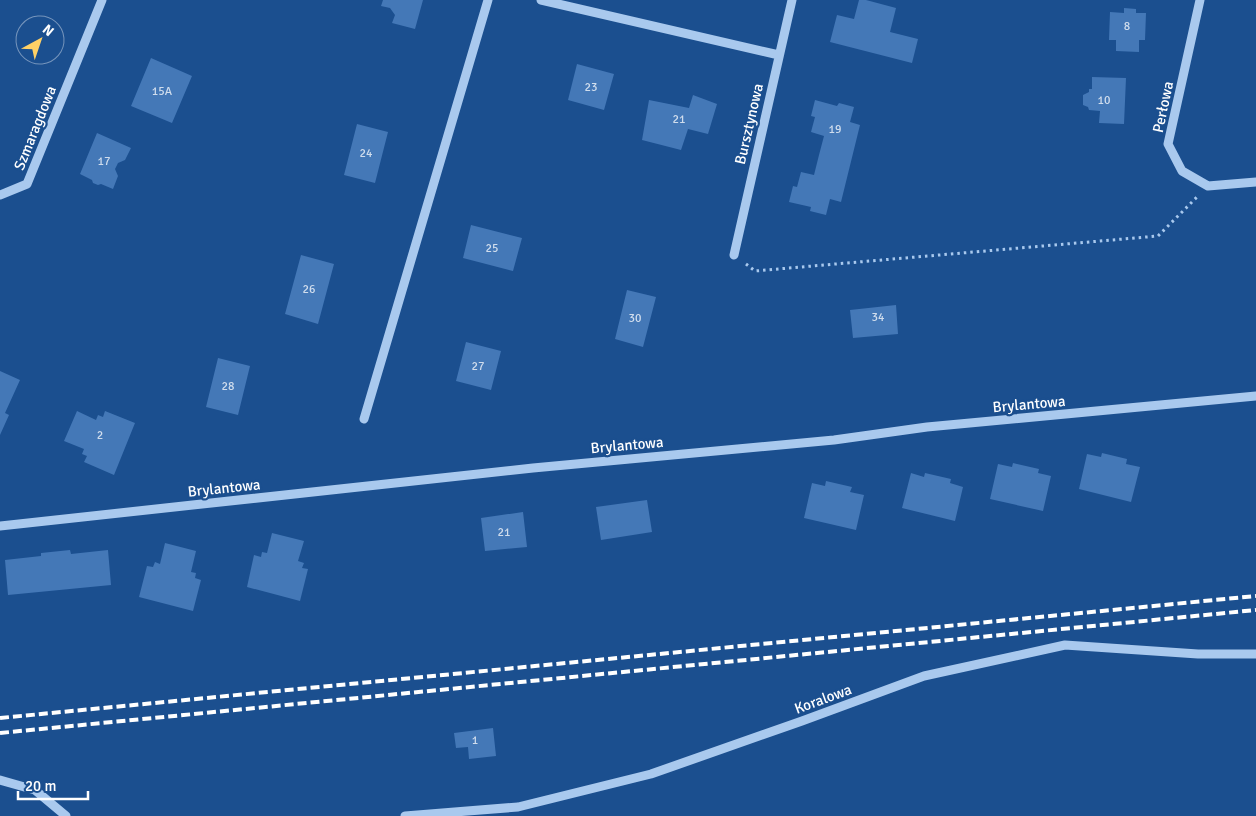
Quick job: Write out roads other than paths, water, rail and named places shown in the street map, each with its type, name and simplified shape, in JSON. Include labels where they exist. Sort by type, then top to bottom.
[{"type":"street","name":"Szmaragdowa","points":[[0,195],[26,184],[102,0]]},
{"type":"street","points":[[364,419],[488,0]]},
{"type":"street","points":[[542,0],[779,55]]},
{"type":"street","name":"Bursztynowa","points":[[734,255],[792,0]]},
{"type":"street","name":"Perłowa","points":[[1200,0],[1168,144],[1182,171],[1208,186],[1256,182]]},
{"type":"street","name":"Brylantowa","points":[[0,526],[533,468],[834,440],[927,427],[1256,396]]},
{"type":"street","name":"Koralowa","points":[[405,816],[518,807],[651,774],[802,722],[924,676],[1065,645],[1198,654],[1256,654]]},
{"type":"street","points":[[0,780],[35,790],[66,816]]},
{"type":"railway","points":[[0,718],[1256,596]]},
{"type":"railway","points":[[0,733],[1256,610]]}]
